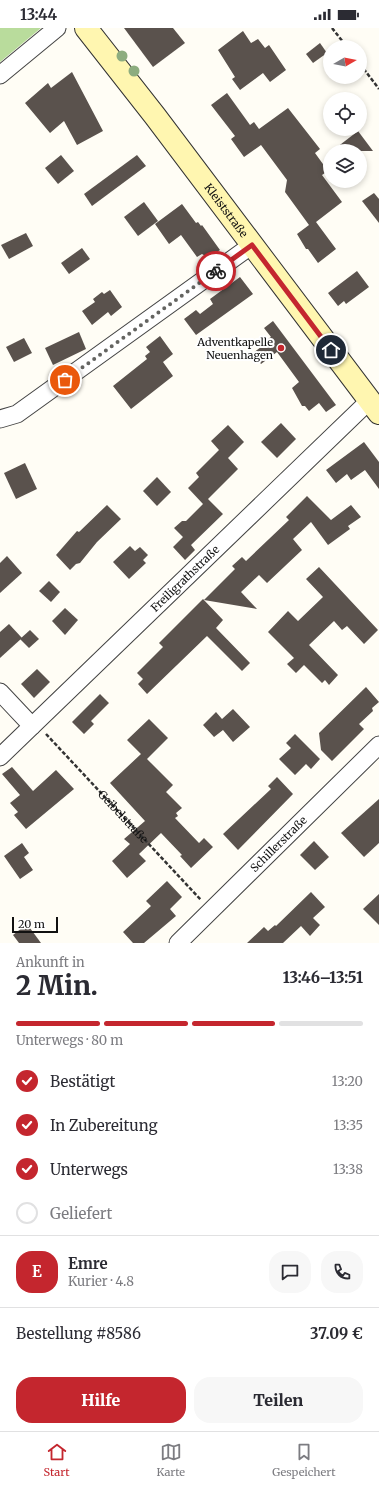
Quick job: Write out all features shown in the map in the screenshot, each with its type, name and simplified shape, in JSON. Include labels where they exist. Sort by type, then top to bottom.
[{"type":"street","points":[[0,75],[57,28]]},
{"type":"street","name":"Kleiststraße","points":[[86,28],[151,110],[374,407]]},
{"type":"street","points":[[0,419],[17,414],[252,245]]},
{"type":"street","name":"Freiligrathstraße","points":[[0,757],[374,407]]},
{"type":"street","points":[[0,692],[34,725]]},
{"type":"street","name":"Schillerstraße","points":[[178,943],[379,745]]},
{"type":"path","points":[[332,28],[341,40]]},
{"type":"path","points":[[367,73],[379,89]]},
{"type":"path","name":"Geibelstraße","points":[[34,725],[211,911]]},
{"type":"green space","points":[[0,28],[41,28],[0,62]]},
{"type":"building","points":[[124,28],[173,28],[185,43],[153,67]]},
{"type":"building","points":[[243,31],[251,43],[258,39],[265,48],[269,45],[286,70],[270,82],[263,73],[240,90],[232,79],[235,77],[218,50]]},
{"type":"building","points":[[320,43],[323,47],[323,56],[313,63],[306,54]]},
{"type":"building","points":[[72,72],[103,131],[77,145],[64,121],[50,133],[25,103],[48,83],[51,88]]},
{"type":"building","points":[[227,93],[250,125],[254,122],[259,129],[288,108],[320,149],[315,153],[323,164],[323,188],[332,188],[342,202],[316,222],[336,249],[318,263],[308,249],[306,249],[297,234],[309,225],[285,192],[287,180],[261,145],[244,157],[231,139],[235,136],[211,105]]},
{"type":"building","points":[[352,136],[362,136],[373,151],[367,151],[367,144],[341,144]]},
{"type":"building","points":[[61,155],[74,171],[58,184],[45,168]]},
{"type":"building","points":[[137,155],[146,166],[92,206],[84,194]]},
{"type":"building","points":[[374,193],[379,199],[379,223],[362,201]]},
{"type":"building","points":[[144,202],[158,221],[138,236],[124,217]]},
{"type":"building","points":[[182,204],[196,223],[198,222],[201,226],[202,225],[220,250],[209,258],[202,254],[197,257],[181,235],[169,244],[155,224]]},
{"type":"building","points":[[26,233],[33,246],[9,259],[1,245]]},
{"type":"building","points":[[82,248],[90,259],[69,274],[61,263]]},
{"type":"building","points":[[357,271],[369,287],[346,304],[344,301],[338,306],[328,293]]},
{"type":"building","points":[[240,277],[253,294],[196,335],[184,319],[196,310],[200,314],[213,304],[210,299]]},
{"type":"building","points":[[110,290],[122,307],[111,316],[108,312],[92,325],[82,311],[95,302],[93,299],[102,292],[104,294]]},
{"type":"building","points":[[273,321],[336,405],[326,412],[319,403],[309,411],[305,406],[302,406],[292,388],[299,382],[277,352],[261,364],[253,353],[269,341],[268,339],[271,337],[264,328]]},
{"type":"building","points":[[79,332],[86,349],[53,365],[45,348]]},
{"type":"building","points":[[160,336],[173,354],[163,362],[173,376],[131,409],[113,386],[147,359],[145,356],[150,352],[146,347]]},
{"type":"building","points":[[24,338],[32,353],[14,362],[6,347]]},
{"type":"building","points":[[281,423],[296,439],[277,458],[261,442]]},
{"type":"building","points":[[228,425],[244,442],[228,458],[238,469],[208,499],[223,514],[191,545],[195,550],[185,560],[173,547],[183,537],[174,528],[182,521],[186,521],[203,504],[188,488],[199,477],[196,473],[219,450],[211,441]]},
{"type":"building","points":[[364,442],[379,462],[379,489],[365,470],[351,480],[347,474],[336,483],[326,470]]},
{"type":"building","points":[[25,463],[37,489],[16,499],[4,473]]},
{"type":"building","points":[[157,477],[171,492],[157,506],[143,491]]},
{"type":"building","points":[[307,496],[331,520],[351,505],[361,517],[348,526],[350,529],[328,545],[311,522],[293,539],[302,550],[267,583],[259,575],[241,592],[257,609],[204,600],[235,569],[232,566],[242,557],[246,561],[289,520],[286,517]]},
{"type":"building","points":[[107,505],[121,519],[97,542],[80,563],[76,564],[70,570],[56,555],[77,531],[79,532]]},
{"type":"building","points":[[130,546],[135,551],[140,547],[148,555],[143,560],[146,563],[129,579],[113,562]]},
{"type":"building","points":[[7,556],[22,573],[0,593],[0,563]]},
{"type":"building","points":[[319,567],[378,630],[364,644],[347,626],[342,630],[334,621],[309,645],[338,675],[329,685],[325,680],[322,683],[304,665],[296,673],[287,664],[294,658],[268,632],[288,611],[298,621],[323,597],[306,579]]},
{"type":"building","points":[[49,581],[60,592],[51,602],[39,591]]},
{"type":"building","points":[[203,599],[223,620],[216,628],[250,663],[242,671],[207,636],[147,694],[138,684],[143,679],[137,673],[163,647],[159,643]]},
{"type":"building","points":[[65,608],[78,620],[65,635],[52,621]]},
{"type":"building","points":[[9,624],[22,638],[0,658],[0,632]]},
{"type":"building","points":[[30,630],[39,639],[29,648],[20,639]]},
{"type":"building","points":[[37,669],[50,682],[34,698],[21,684]]},
{"type":"building","points":[[366,687],[379,702],[372,708],[373,711],[359,724],[364,729],[332,761],[321,750],[319,733]]},
{"type":"building","points":[[100,694],[109,703],[91,721],[94,724],[84,734],[72,722]]},
{"type":"building","points":[[233,709],[250,727],[233,742],[223,730],[214,737],[203,725],[216,712],[222,719]]},
{"type":"building","points":[[149,719],[168,738],[147,759],[173,785],[166,792],[182,808],[176,813],[178,816],[175,818],[199,843],[204,838],[213,847],[191,868],[180,856],[182,855],[161,833],[139,854],[146,861],[127,878],[112,861],[130,844],[124,839],[145,821],[110,783],[141,754],[127,740]]},
{"type":"building","points":[[295,734],[320,759],[311,769],[306,764],[295,775],[279,759],[291,748],[286,743]]},
{"type":"building","points":[[12,767],[33,791],[56,770],[74,789],[26,829],[14,815],[18,812],[10,803],[20,795],[2,774]]},
{"type":"building","points":[[277,777],[293,794],[238,850],[223,834],[271,789],[268,786]]},
{"type":"building","points":[[379,799],[379,843],[364,857],[341,833]]},
{"type":"building","points":[[314,841],[329,857],[315,870],[300,855]]},
{"type":"building","points":[[22,843],[29,853],[24,857],[33,870],[20,879],[4,856]]},
{"type":"building","points":[[167,881],[182,897],[170,909],[176,916],[144,943],[133,943],[123,932],[151,906],[146,901]]},
{"type":"building","points":[[311,892],[325,907],[313,918],[320,925],[310,936],[301,926],[283,943],[247,943],[264,927],[268,931],[275,925],[276,926]]},
{"type":"building","points":[[379,894],[379,925],[363,909]]},
{"type":"building","points":[[27,924],[41,943],[19,943],[13,935]]},
{"type":"way so far","points":[[65,380],[216,271]]},
{"type":"place","name":"Adventkapelle Neuenhagen","points":[[281,348]]},
{"type":"route","points":[[216,271],[252,245],[331,350]]}]
